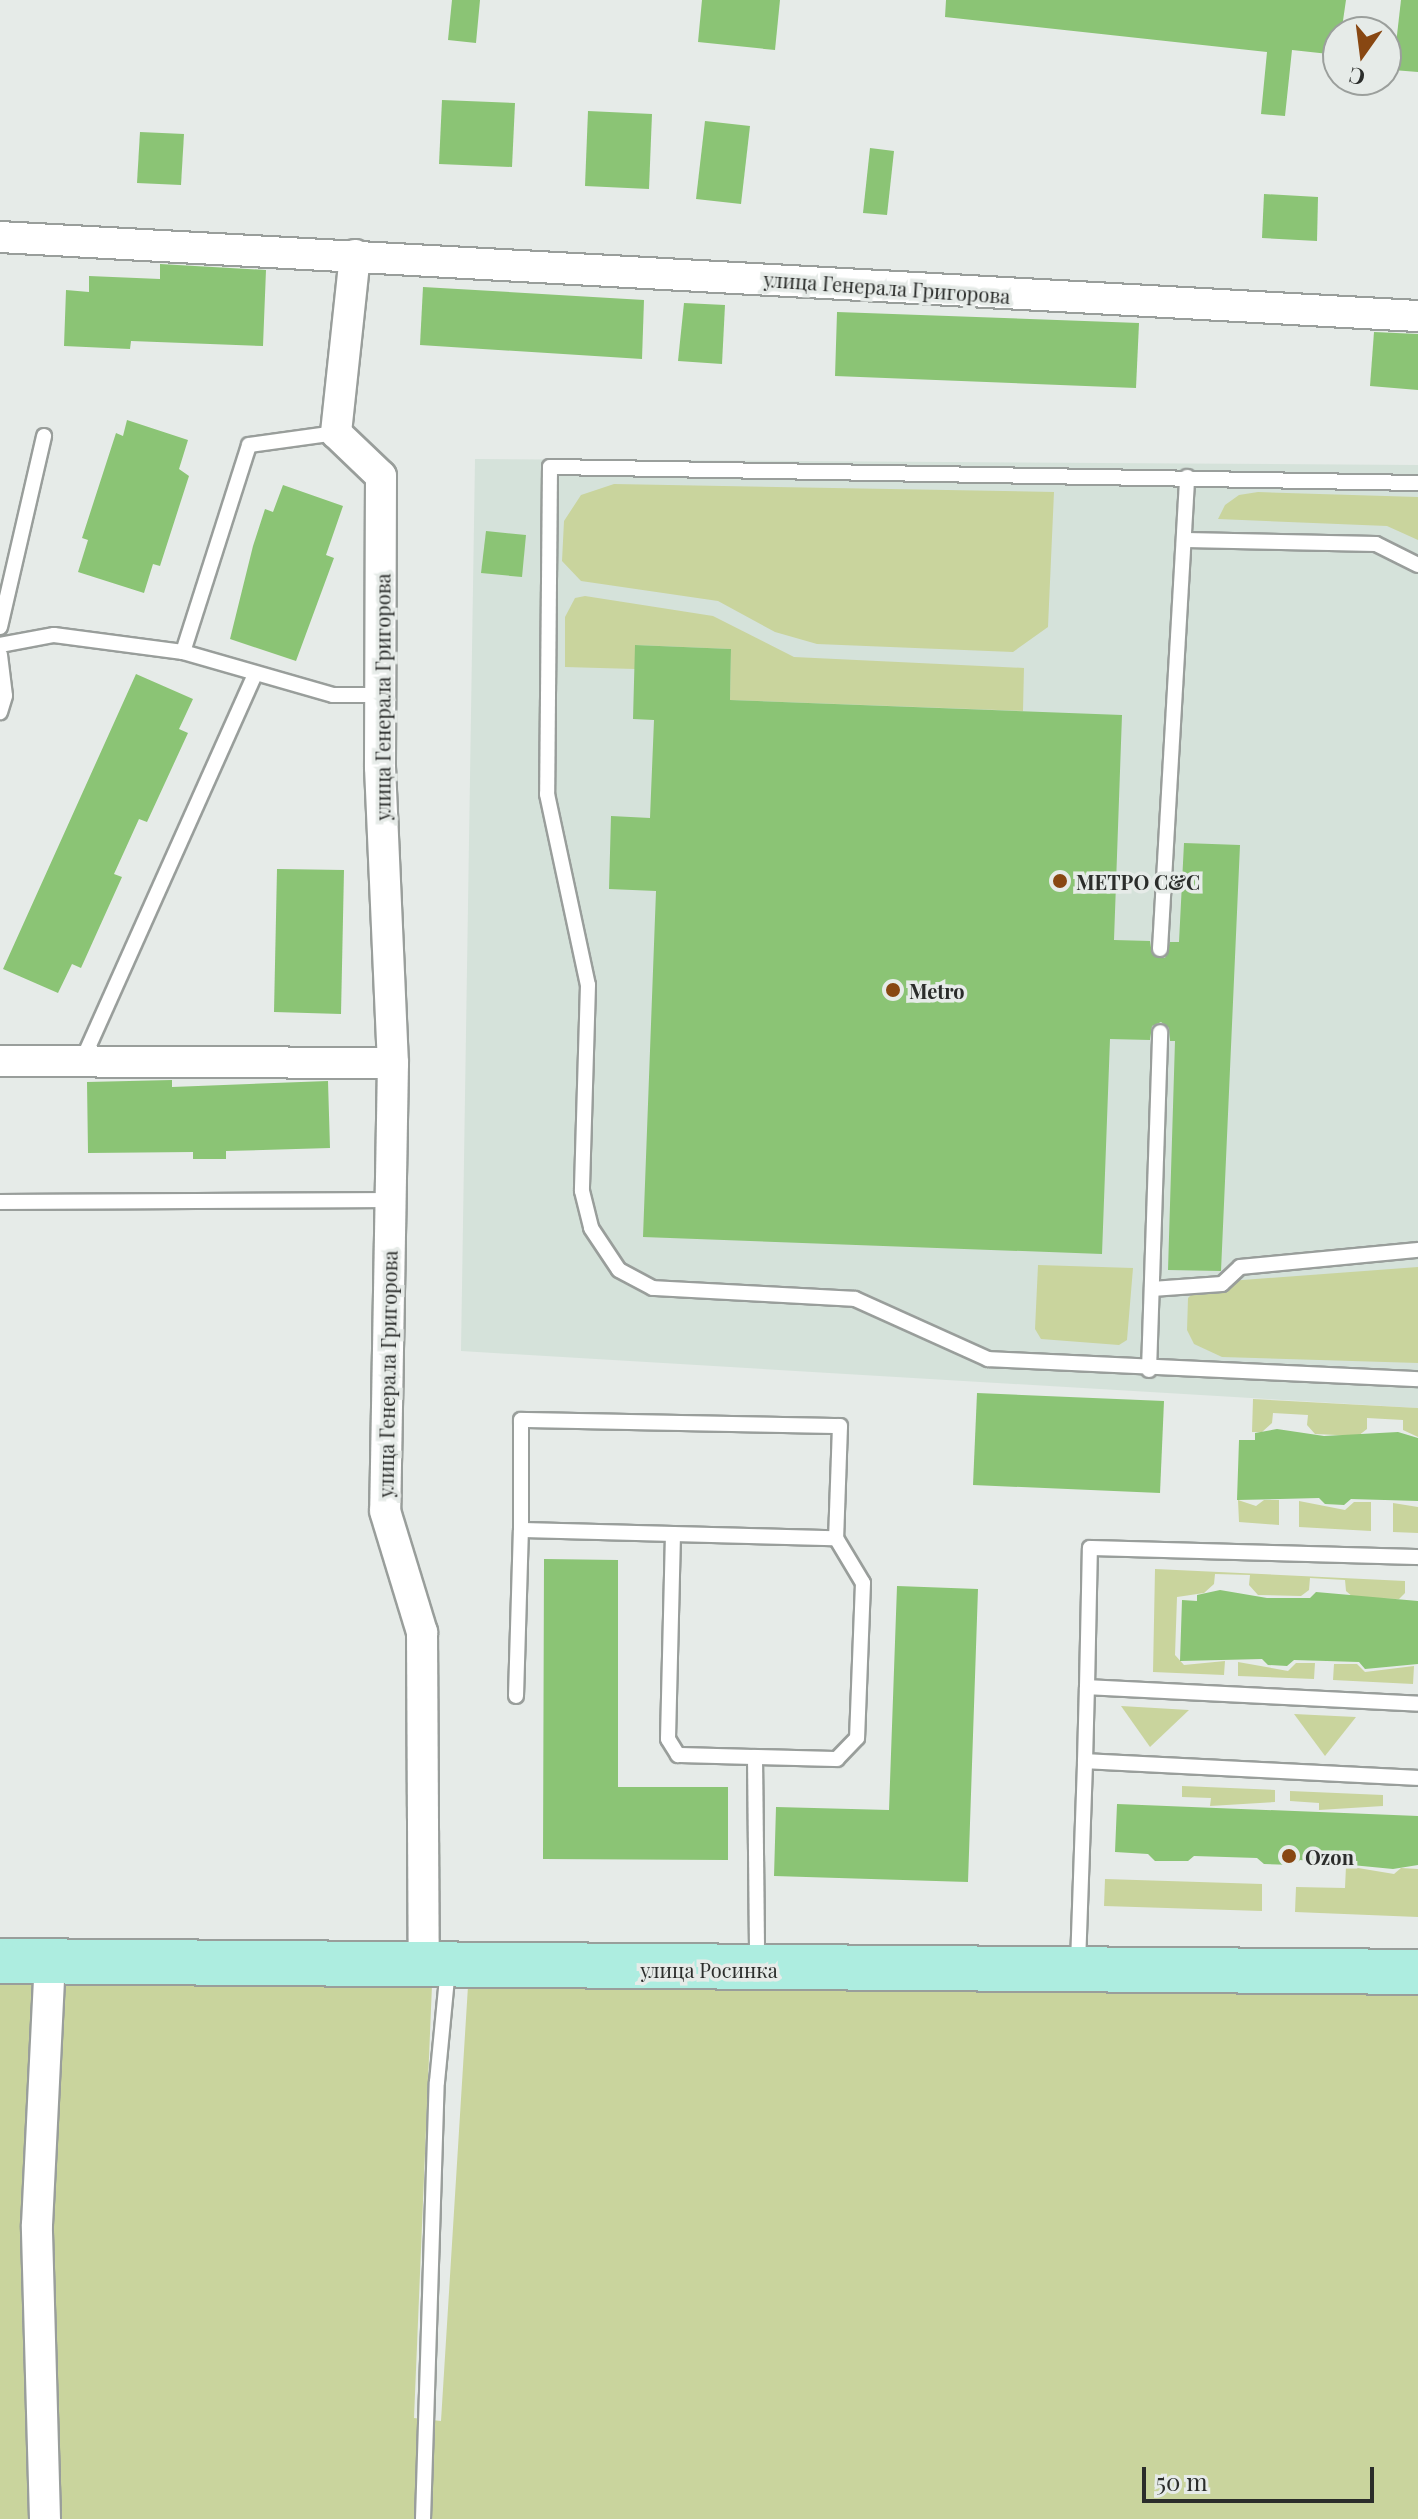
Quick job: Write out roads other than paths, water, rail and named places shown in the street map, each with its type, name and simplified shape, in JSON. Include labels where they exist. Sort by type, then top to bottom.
[{"type":"main road","name":"улица Росинка","points":[[0,1961],[436,1967],[1418,1972]]},
{"type":"street","name":"улица Генерала Григорова","points":[[0,237],[1418,316]]},
{"type":"street","points":[[336,433],[355,255]]},
{"type":"street","name":"улица Генерала Григорова","points":[[336,433],[381,476],[380,695],[393,1063],[388,1200],[385,1511],[422,1632],[436,1967]]},
{"type":"street","points":[[1,1060],[393,1063]]},
{"type":"street","points":[[45,2519],[37,2225],[50,1962]]},
{"type":"lane","points":[[183,652],[249,445],[336,433]]},
{"type":"lane","points":[[0,627],[44,436]]},
{"type":"lane","points":[[1418,483],[550,467],[547,794],[588,985],[582,1191],[591,1228],[619,1270],[653,1288],[855,1299],[988,1359],[1149,1370],[1418,1379]]},
{"type":"lane","points":[[1160,949],[1186,540],[1187,477]]},
{"type":"lane","points":[[1186,540],[1376,544],[1418,565]]},
{"type":"lane","points":[[0,645],[54,635],[183,652],[333,695],[380,695]]},
{"type":"lane","points":[[0,655],[5,686],[0,712]]},
{"type":"lane","points":[[82,1061],[255,674]]},
{"type":"lane","points":[[1149,1370],[1160,1032]]},
{"type":"lane","points":[[0,1202],[388,1200]]},
{"type":"lane","points":[[1152,1289],[1222,1284],[1240,1267],[1418,1250]]},
{"type":"lane","points":[[516,1696],[521,1420],[840,1426],[836,1538],[863,1583],[857,1738],[837,1759],[678,1755],[668,1739],[673,1534]]},
{"type":"lane","points":[[521,1530],[836,1538]]},
{"type":"lane","points":[[1077,1971],[1090,1548],[1418,1557]]},
{"type":"lane","points":[[1087,1687],[1418,1704]]},
{"type":"lane","points":[[755,1757],[757,1969]]},
{"type":"lane","points":[[1085,1761],[1418,1778]]},
{"type":"lane","points":[[423,2519],[437,2082],[436,1967]]},
{"type":"place","name":"МЕТРО С&С","points":[[1060,881]]},
{"type":"place","name":"Metro","points":[[893,990]]},
{"type":"place","name":"Ozon","points":[[1289,1856]]}]
